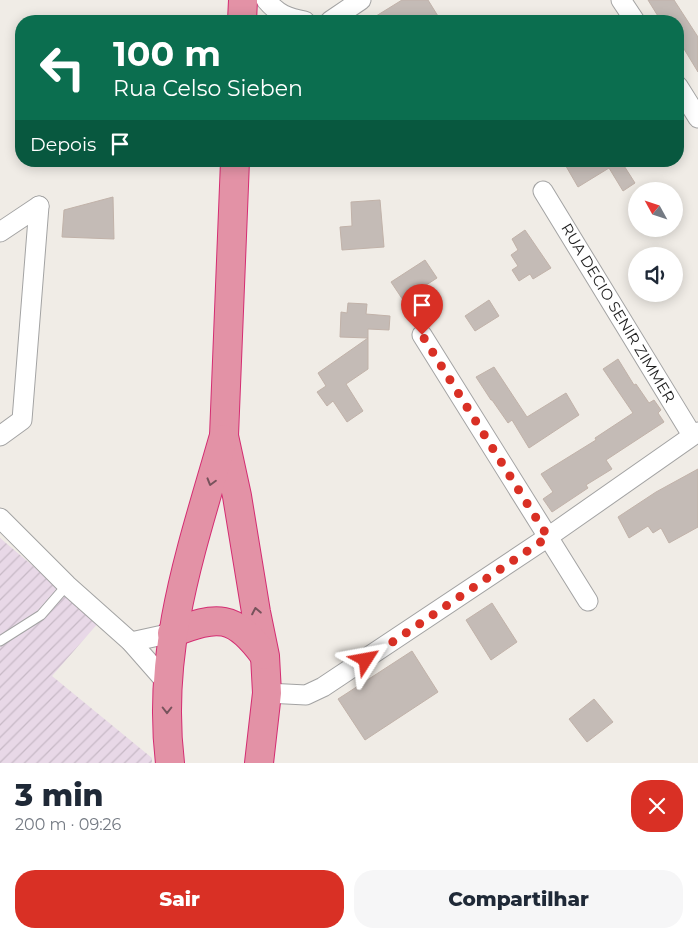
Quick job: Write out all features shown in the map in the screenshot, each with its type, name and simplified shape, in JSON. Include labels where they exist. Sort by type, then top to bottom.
[{"type":"highway","points":[[242,15],[243,0]]},
{"type":"highway","points":[[170,763],[167,683],[172,633],[185,574],[224,436],[236,167]]},
{"type":"highway","points":[[224,436],[237,496],[265,656],[267,693],[260,761]]},
{"type":"highway","points":[[172,633],[201,622],[231,623],[250,636],[265,656]]},
{"type":"street","points":[[266,0],[278,13],[285,15]]},
{"type":"street","points":[[339,15],[361,0]]},
{"type":"street","points":[[622,0],[631,15]]},
{"type":"street","points":[[684,96],[698,118]]},
{"type":"street","name":"RUA DECIO SENIR ZIMMER","points":[[543,191],[695,433]]},
{"type":"street","points":[[0,232],[39,206],[22,420],[0,436]]},
{"type":"street","points":[[422,335],[588,601]]},
{"type":"street","points":[[267,693],[306,695],[323,688],[548,537],[695,433]]},
{"type":"street","points":[[0,518],[67,585],[131,642],[167,683]]},
{"type":"street","points":[[131,642],[172,633]]},
{"type":"lane","points":[[0,642],[41,615],[67,585]]},
{"type":"shaded area","points":[[0,538],[99,622],[52,676],[152,758],[152,763],[0,763]]},
{"type":"building","points":[[402,0],[428,0],[437,15],[378,15]]},
{"type":"building","points":[[648,0],[674,0],[684,15],[657,15]]},
{"type":"building","points":[[684,15],[698,37],[698,72],[684,49]]},
{"type":"building","points":[[566,167],[625,167],[634,182],[628,182],[628,188],[623,191],[609,168],[578,187]]},
{"type":"building","points":[[113,197],[114,239],[62,237],[64,210]]},
{"type":"building","points":[[380,200],[384,247],[342,250],[340,227],[352,226],[351,202]]},
{"type":"building","points":[[525,230],[551,268],[533,279],[530,274],[519,281],[512,270],[518,266],[511,255],[518,250],[512,239]]},
{"type":"building","points":[[425,260],[437,278],[403,300],[391,282]]},
{"type":"building","points":[[489,300],[499,316],[475,331],[465,316]]},
{"type":"building","points":[[348,303],[367,304],[366,314],[390,316],[389,330],[368,329],[368,338],[340,337],[341,312],[347,313]]},
{"type":"building","points":[[368,338],[368,369],[346,384],[363,411],[347,422],[333,401],[327,406],[317,392],[326,386],[318,373]]},
{"type":"building","points":[[618,359],[634,385],[636,384],[649,403],[654,400],[661,410],[658,413],[664,422],[606,460],[612,469],[586,485],[588,488],[552,512],[543,499],[553,492],[541,474],[596,440],[595,438],[633,413],[603,369]]},
{"type":"building","points":[[494,367],[527,417],[566,393],[579,415],[529,448],[512,420],[508,423],[476,377]]},
{"type":"building","points":[[698,469],[698,527],[669,543],[661,528],[653,533],[648,526],[629,538],[618,517],[656,492]]},
{"type":"building","points":[[492,603],[517,642],[491,660],[466,620]]},
{"type":"building","points":[[412,651],[438,692],[365,740],[338,699]]},
{"type":"building","points":[[594,699],[613,722],[587,742],[569,719]]},
{"type":"route","points":[[366,660],[548,537],[422,335]]}]
